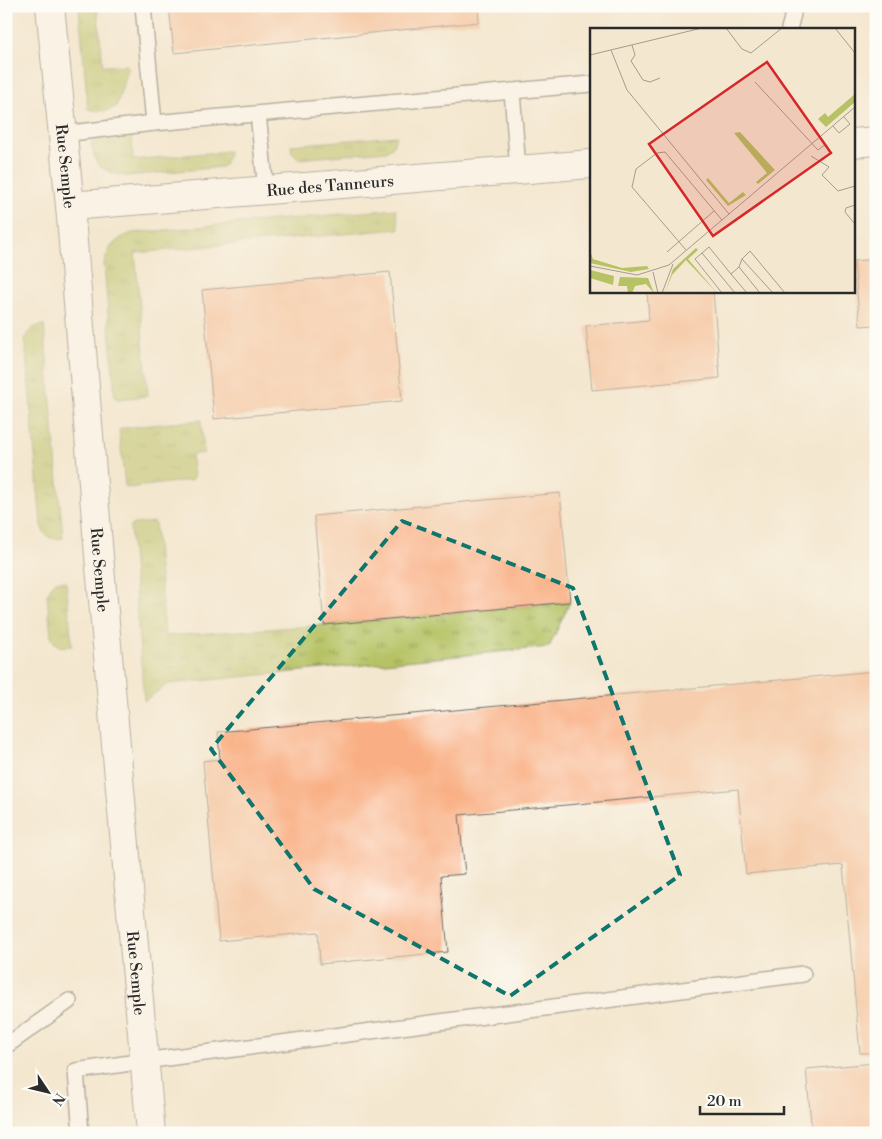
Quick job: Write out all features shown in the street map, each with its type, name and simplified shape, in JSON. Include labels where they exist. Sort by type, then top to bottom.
[{"type":"street","name":"Rue Semple","points":[[50,6],[70,206],[151,1133]]},
{"type":"street","points":[[854,143],[876,141]]},
{"type":"street","name":"Rue des Tanneurs","points":[[70,206],[590,164]]},
{"type":"lane","points":[[143,6],[154,124]]},
{"type":"lane","points":[[789,28],[793,6]]},
{"type":"lane","points":[[63,134],[258,114],[590,84]]},
{"type":"lane","points":[[512,91],[518,170]]},
{"type":"lane","points":[[258,114],[266,190]]},
{"type":"lane","points":[[81,1133],[76,1071],[802,974]]},
{"type":"lane","points":[[6,1046],[69,1001]]},
{"type":"highlighted area","points":[[402,521],[573,588],[680,875],[510,996],[314,889],[211,749]]},
{"type":"green space","points":[[79,6],[97,6],[103,66],[127,65],[128,70],[116,107],[110,109],[98,111],[88,109]]},
{"type":"green space","points":[[132,136],[133,160],[229,151],[222,167],[127,176],[110,172],[97,163],[91,143]]},
{"type":"green space","points":[[397,136],[392,147],[386,151],[299,159],[292,152],[291,145]]},
{"type":"green space","points":[[396,209],[399,229],[135,253],[148,396],[115,398],[104,264],[110,248],[121,238],[132,233]]},
{"type":"green space","points":[[44,325],[63,538],[59,539],[49,537],[44,533],[41,525],[25,340],[32,329]]},
{"type":"green space","points":[[201,420],[204,453],[191,456],[194,476],[192,480],[128,488],[125,486],[119,430],[122,428]]},
{"type":"green space","points":[[155,522],[165,636],[324,625],[570,602],[549,647],[168,684],[144,701],[130,526]]},
{"type":"green space","points":[[56,581],[66,581],[72,646],[57,645],[51,636],[47,595]]},
{"type":"building","points":[[169,6],[478,6],[479,22],[174,53]]},
{"type":"building","points":[[876,259],[876,325],[860,326],[854,261]]},
{"type":"building","points":[[390,272],[402,401],[214,419],[202,290]]},
{"type":"building","points":[[647,292],[713,292],[720,378],[592,390],[586,326],[649,320]]},
{"type":"building","points":[[560,493],[570,602],[324,625],[314,516]]},
{"type":"building","points":[[876,671],[876,1053],[860,1053],[843,865],[746,874],[738,789],[459,815],[465,874],[441,876],[448,952],[320,964],[318,932],[219,941],[203,761],[220,759],[218,732]]},
{"type":"building","points":[[876,1063],[876,1133],[812,1133],[806,1069]]}]
